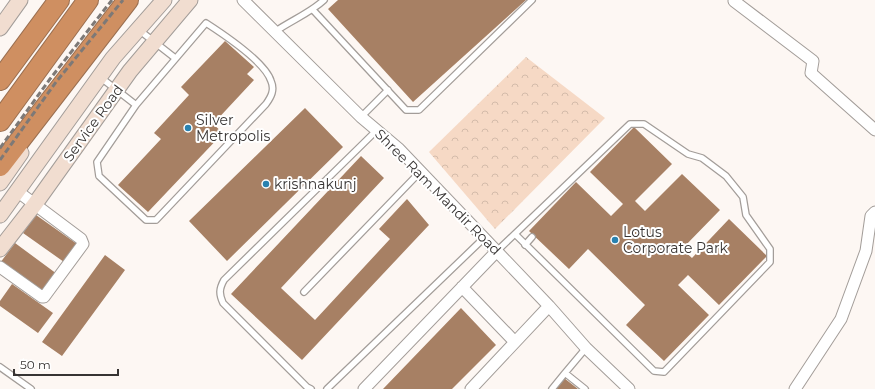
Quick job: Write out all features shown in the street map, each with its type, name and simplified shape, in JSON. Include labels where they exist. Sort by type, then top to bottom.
[{"type":"highway","points":[[0,80],[59,0]]},
{"type":"highway","points":[[0,121],[88,0]]},
{"type":"highway","points":[[0,166],[128,0]]},
{"type":"main road","points":[[0,28],[20,0]]},
{"type":"main road","points":[[0,184],[82,69],[138,0]]},
{"type":"main road","points":[[0,214],[113,58],[164,0]]},
{"type":"main road","name":"Service Road","points":[[0,248],[37,205],[130,71],[190,0]]},
{"type":"street","name":"Shree Ram Mandir Road","points":[[243,0],[361,116],[399,149],[549,306],[586,348],[629,389]]},
{"type":"street","points":[[734,1],[813,61],[811,73],[875,130]]},
{"type":"street","points":[[0,267],[43,298],[84,244],[81,239],[17,191]]},
{"type":"street","points":[[0,260],[37,205]]},
{"type":"street","points":[[795,389],[841,319],[866,251],[871,216],[875,212]]},
{"type":"street","points":[[364,389],[497,251]]},
{"type":"street","points":[[462,287],[516,342]]},
{"type":"street","points":[[471,389],[549,306]]},
{"type":"lane","points":[[276,31],[291,20],[313,10],[324,0]]},
{"type":"lane","points":[[313,10],[406,110],[419,110],[532,0]]},
{"type":"lane","points":[[206,23],[223,34],[263,66],[271,80],[273,90],[266,104],[156,220],[146,220],[98,176],[97,162],[136,105],[175,58],[206,23]]},
{"type":"lane","points":[[139,29],[175,58]]},
{"type":"lane","points":[[100,76],[136,105]]},
{"type":"lane","points":[[361,116],[388,90]]},
{"type":"lane","points":[[497,251],[630,124],[644,124],[688,154],[702,158],[726,176],[743,197],[746,215],[770,249],[770,262],[664,372],[654,371],[515,234]]},
{"type":"lane","points":[[311,389],[306,387],[223,303],[219,295],[220,287],[224,280],[377,130]]},
{"type":"lane","points":[[304,292],[420,172]]},
{"type":"lane","points":[[327,389],[484,238]]},
{"type":"lane","points":[[525,244],[532,238]]},
{"type":"lane","points":[[552,389],[586,348]]},
{"type":"lane","points":[[0,367],[30,389]]},
{"type":"lane","points":[[565,373],[585,389]]},
{"type":"green space","points":[[526,57],[605,118],[495,229],[429,152]]},
{"type":"building","points":[[338,0],[526,0],[413,102],[328,9]]},
{"type":"building","name":"Silver Metropolis","points":[[225,41],[254,67],[247,74],[254,80],[213,124],[223,133],[148,212],[118,185],[161,139],[154,133],[189,95],[181,87]]},
{"type":"building","name":"krishnakunj","points":[[305,108],[343,147],[227,261],[189,221]]},
{"type":"building","name":"Lotus Corporate Park","points":[[634,127],[672,164],[635,201],[645,211],[682,174],[720,210],[682,249],[692,258],[729,219],[767,256],[719,305],[688,275],[678,285],[709,315],[664,361],[626,325],[645,305],[588,249],[569,269],[529,231],[576,182],[611,216],[623,204],[590,172]]},
{"type":"building","points":[[361,156],[384,178],[281,288],[315,320],[390,239],[379,229],[407,199],[429,225],[302,360],[231,294]]},
{"type":"building","points":[[36,215],[77,244],[64,262],[23,233]]},
{"type":"building","points":[[15,243],[57,274],[42,294],[0,263]]},
{"type":"building","points":[[105,255],[125,270],[62,356],[42,342]]},
{"type":"building","points":[[12,284],[53,313],[38,333],[0,306],[0,301]]},
{"type":"building","points":[[461,308],[496,345],[452,389],[383,389]]},
{"type":"building","points":[[564,378],[578,389],[556,389]]},
{"type":"railway","points":[[0,148],[50,79],[112,0]]},
{"type":"railway","points":[[0,160],[56,82],[123,0]]},
{"type":"place","name":"Silver Metropolis","points":[[188,128]]},
{"type":"place","name":"krishnakunj","points":[[266,184]]},
{"type":"place","name":"Lotus Corporate Park","points":[[615,240]]}]
